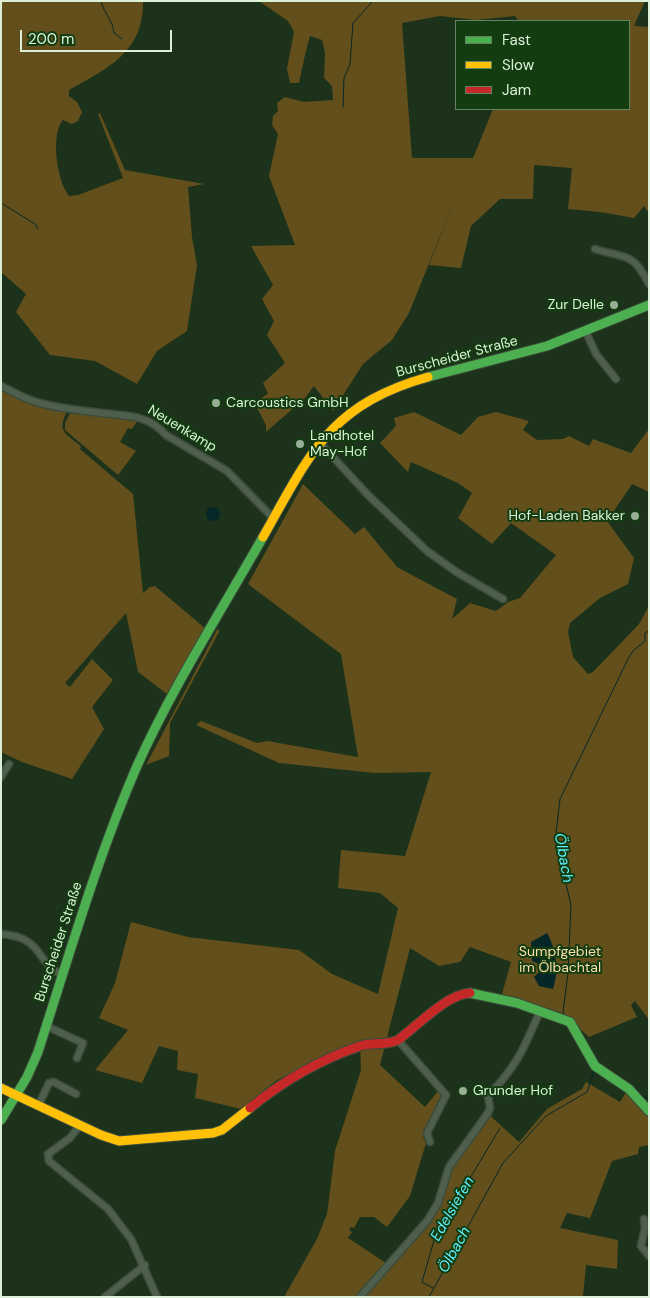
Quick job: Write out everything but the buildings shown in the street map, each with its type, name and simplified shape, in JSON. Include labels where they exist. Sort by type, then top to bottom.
[{"type":"main road","name":"Burscheider Straße","points":[[1,1120],[30,1070],[113,827],[136,769],[169,704],[273,518],[320,442],[350,412],[386,391],[422,378],[516,356],[586,332],[649,304]]},
{"type":"main road","points":[[1,1088],[39,1104],[101,1136],[119,1141],[213,1133],[222,1130],[279,1084],[321,1062],[363,1045],[390,1044],[465,992],[485,994],[570,1022],[595,1066],[629,1089],[649,1111]]},
{"type":"street","points":[[595,249],[630,258],[637,263],[649,284]]},
{"type":"street","points":[[586,332],[596,354],[616,379]]},
{"type":"street","name":"Neuenkamp","points":[[1,386],[35,402],[70,410],[134,415],[160,428],[166,434],[227,471],[273,518]]},
{"type":"street","points":[[320,442],[368,495],[427,551],[458,573],[502,599]]},
{"type":"street","points":[[1,777],[9,764]]},
{"type":"street","points":[[1,934],[25,939],[33,944],[56,971],[62,974]]},
{"type":"street","points":[[360,1297],[417,1234],[433,1212],[438,1203],[449,1167],[488,1113],[490,1108],[488,1096],[508,1075],[519,1058],[540,1011]]},
{"type":"street","points":[[46,1026],[83,1043],[77,1058]]},
{"type":"street","points":[[398,1040],[446,1095],[427,1133],[430,1142]]},
{"type":"street","points":[[39,1104],[50,1084],[54,1082],[76,1094]]},
{"type":"street","points":[[80,1125],[70,1138],[48,1154],[49,1161],[108,1209],[131,1239],[144,1265],[156,1297]]},
{"type":"street","points":[[644,1219],[645,1227],[642,1246],[649,1256]]},
{"type":"street","points":[[104,1297],[144,1265]]},
{"type":"green space","points":[[1,1],[143,1],[142,19],[130,46],[110,66],[69,90],[69,96],[77,102],[82,112],[78,121],[72,124],[63,120],[59,127],[56,147],[58,169],[69,196],[78,195],[123,178],[98,114],[100,113],[125,170],[204,184],[188,187],[192,237],[197,265],[187,331],[157,351],[137,384],[95,361],[50,355],[16,312],[26,294],[1,272]]},
{"type":"green space","points":[[259,1],[645,1],[634,26],[649,27],[649,213],[644,206],[634,218],[568,209],[572,168],[534,165],[533,199],[500,199],[471,226],[461,268],[429,265],[455,199],[409,313],[392,340],[363,364],[333,411],[314,386],[305,398],[266,432],[266,425],[255,404],[268,393],[263,383],[285,363],[267,335],[274,321],[262,299],[273,285],[251,246],[295,245],[269,176],[278,134],[272,125],[273,116],[278,111],[277,103],[285,97],[304,102],[333,100],[332,86],[324,78],[325,53],[322,40],[310,36],[299,83],[290,83],[287,69],[294,32],[288,21]]},
{"type":"green space","points":[[1,390],[26,402],[67,411],[63,424],[64,432],[81,446],[80,449],[133,494],[143,593],[150,587],[155,586],[206,629],[167,694],[138,672],[126,613],[65,683],[70,687],[92,659],[113,680],[92,707],[104,729],[72,779],[22,762],[1,752]]},
{"type":"green space","points":[[71,412],[139,419],[132,429],[128,428],[120,442],[136,451],[118,475],[65,430],[65,423]]},
{"type":"green space","name":"Sumpfgebiet im Ölbachtal","points":[[414,412],[461,435],[478,417],[496,412],[529,421],[523,430],[537,440],[563,439],[569,436],[589,446],[593,439],[631,453],[649,429],[649,492],[632,484],[607,521],[634,558],[628,584],[600,598],[570,623],[568,632],[573,657],[588,674],[593,672],[639,624],[649,606],[649,1020],[635,1001],[631,1005],[637,1017],[589,1037],[562,1013],[502,994],[511,962],[470,947],[460,962],[439,966],[410,948],[380,1065],[425,1107],[438,1091],[443,1095],[423,1137],[426,1143],[410,1196],[387,1227],[374,1217],[360,1217],[354,1228],[351,1227],[349,1230],[352,1232],[348,1238],[386,1263],[413,1235],[436,1203],[445,1171],[486,1112],[519,1142],[547,1109],[582,1089],[586,1082],[620,1102],[627,1091],[649,1116],[649,1145],[639,1147],[638,1154],[612,1161],[590,1218],[567,1213],[560,1228],[618,1240],[617,1269],[586,1265],[583,1297],[284,1297],[317,1239],[327,1214],[335,1151],[361,1070],[360,1042],[353,1043],[277,1080],[241,1109],[195,1098],[198,1074],[177,1070],[178,1051],[159,1046],[142,1083],[95,1070],[128,1030],[99,1018],[115,983],[131,922],[188,937],[299,950],[332,974],[378,994],[398,908],[380,893],[338,888],[341,850],[405,856],[431,772],[375,773],[279,763],[196,725],[201,721],[257,743],[267,741],[358,757],[341,654],[248,584],[303,484],[355,534],[364,527],[397,567],[457,599],[452,619],[470,603],[496,611],[508,602],[520,598],[556,555],[511,523],[492,544],[458,518],[472,493],[458,483],[411,462],[408,472],[380,443],[396,426],[394,418]]},
{"type":"green space","points":[[218,628],[219,632],[170,723],[169,756],[146,765]]},
{"type":"water","points":[[210,507],[216,507],[220,514],[216,521],[210,521],[206,517],[206,511]]},
{"type":"water","points":[[547,933],[553,946],[556,961],[553,989],[539,986],[534,977],[539,972],[539,964],[532,961],[531,942]]},
{"type":"waterway","points":[[101,1],[112,24],[114,33],[122,39]]},
{"type":"waterway","points":[[343,107],[344,78],[350,64],[353,23],[373,1]]},
{"type":"waterway","points":[[1,203],[35,224],[38,229]]},
{"type":"waterway","name":"Ölbach","points":[[565,1015],[563,1012],[568,973],[571,905],[559,855],[556,833],[560,799],[628,659],[633,651],[645,641],[645,633],[649,631]]},
{"type":"waterway","name":"Ölbach","points":[[579,1028],[594,1055]]},
{"type":"waterway","name":"Ölbach","points":[[429,1297],[503,1163],[546,1116],[587,1092],[594,1071]]},
{"type":"waterway","points":[[622,1079],[632,1085],[645,1098],[649,1097]]},
{"type":"waterway","name":"Edelsiefen","points":[[433,1288],[422,1282],[435,1237],[500,1128]]},
{"type":"traffic: fast","points":[[428,377],[547,346],[649,305]]},
{"type":"traffic: fast","points":[[1,1120],[27,1077],[38,1052],[96,872],[137,766],[181,678],[263,537]]},
{"type":"traffic: fast","points":[[470,993],[517,1003],[570,1022],[595,1066],[629,1089],[649,1111]]},
{"type":"traffic: slow","points":[[263,537],[295,481],[326,436],[345,418],[367,402],[394,389],[428,377]]},
{"type":"traffic: slow","points":[[1,1088],[101,1135],[119,1141],[213,1133],[222,1130],[250,1108]]},
{"type":"traffic: jam","points":[[250,1108],[288,1080],[330,1058],[360,1046],[389,1043],[398,1040],[442,1005],[461,995],[470,993]]},
{"type":"place","name":"Zur Delle","points":[[614,305]]},
{"type":"place","name":"Carcoustics GmbH","points":[[216,403]]},
{"type":"place","name":"Landhotel May-Hof","points":[[300,444]]},
{"type":"place","name":"Hof-Laden Bakker","points":[[635,516]]},
{"type":"place","name":"Grunder Hof","points":[[463,1091]]}]
